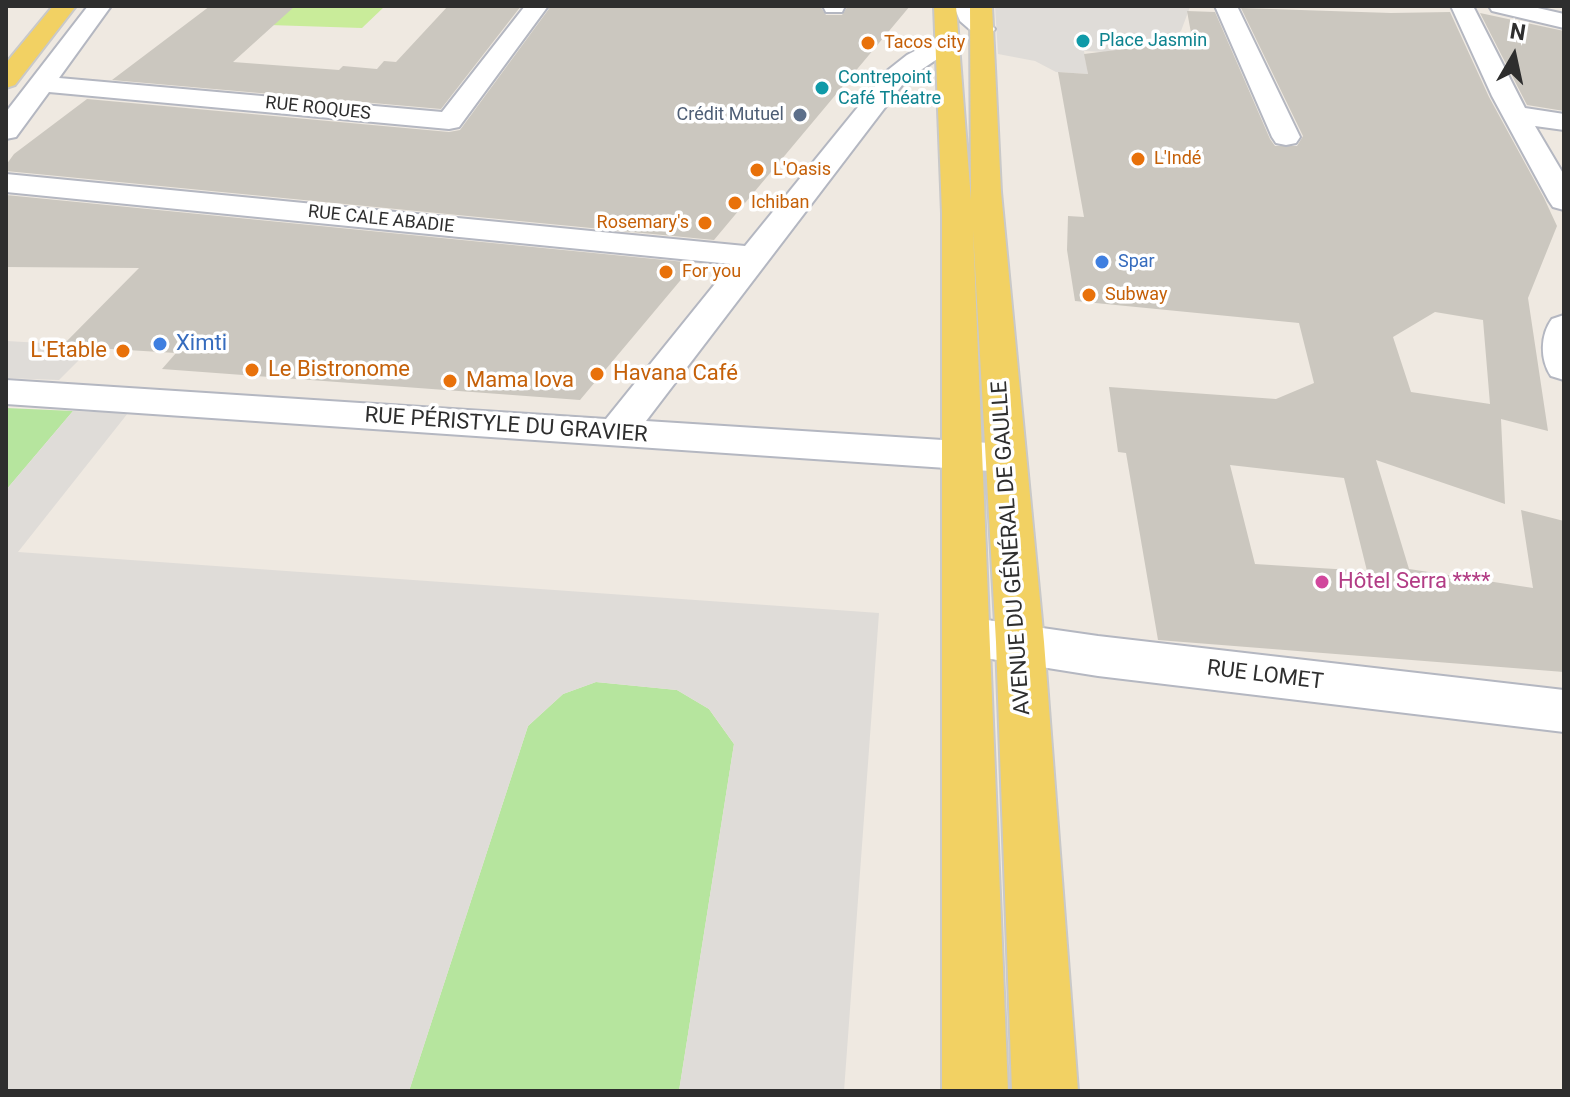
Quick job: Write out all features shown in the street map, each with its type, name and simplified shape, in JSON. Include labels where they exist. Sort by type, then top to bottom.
[{"type":"main road","points":[[6,80],[65,6]]},
{"type":"main road","name":"AVENUE DU GÉNÉRAL DE GAULLE","points":[[965,17],[962,454],[975,1091]]},
{"type":"main road","name":"AVENUE DU GÉNÉRAL DE GAULLE","points":[[965,17],[986,192],[1020,642],[1045,1091]]},
{"type":"street","points":[[6,131],[100,6]]},
{"type":"street","name":"RUE ROQUES","points":[[44,84],[440,132],[537,6]]},
{"type":"street","points":[[1226,6],[1286,137]]},
{"type":"street","points":[[1462,6],[1505,96],[1564,201]]},
{"type":"street","points":[[1500,6],[1564,21]]},
{"type":"street","points":[[616,433],[897,75],[907,64],[931,55],[965,17]]},
{"type":"street","points":[[1518,115],[1564,122]]},
{"type":"street","name":"RUE CALE ABADIE","points":[[6,183],[756,257]]},
{"type":"street","points":[[1564,326],[1561,351],[1564,368]]},
{"type":"street","name":"RUE PÉRISTYLE DU GRAVIER","points":[[6,392],[1005,458]]},
{"type":"street","name":"RUE LOMET","points":[[966,636],[1123,659],[1564,711]]},
{"type":"green space","points":[[227,6],[385,6],[362,28],[207,23]]},
{"type":"green space","points":[[6,408],[73,411],[6,490]]},
{"type":"green space","points":[[596,682],[677,690],[709,709],[734,744],[679,1091],[409,1091],[528,726],[563,694]]},
{"type":"shaded area","name":"Place Jasmin","points":[[995,6],[1190,7],[1181,31],[1164,42],[1104,52],[1084,51],[1088,74],[1056,72],[1035,61],[998,54]]},
{"type":"shaded area","points":[[6,341],[60,344],[58,350],[88,351],[59,380],[6,378]]},
{"type":"shaded area","points":[[73,411],[128,413],[18,552],[879,613],[844,1091],[679,1091],[734,744],[709,709],[677,690],[596,682],[563,694],[528,726],[409,1091],[6,1091],[6,490]]},
{"type":"building","points":[[210,6],[295,6],[233,62],[339,70],[343,66],[377,69],[384,61],[396,62],[448,6],[521,6],[441,109],[112,80]]},
{"type":"building","points":[[551,6],[820,6],[826,15],[842,15],[848,6],[910,6],[714,240],[6,171],[6,165],[14,154],[87,99],[449,132],[460,130]]},
{"type":"building","points":[[1241,8],[1450,12],[1489,97],[1557,226],[1528,298],[1548,431],[1501,419],[1505,504],[1376,460],[1409,569],[1533,588],[1521,510],[1564,521],[1564,672],[1158,640],[1126,453],[1118,452],[1109,387],[1276,399],[1314,383],[1299,323],[1075,301],[1067,250],[1068,216],[1084,217],[1058,72],[1088,74],[1084,54],[1156,45],[1191,33],[1187,11],[1215,12],[1270,139],[1275,146],[1297,146],[1303,136]],"holes":[[[1435,312],[1483,320],[1490,404],[1411,392],[1393,337]],[[1230,465],[1344,478],[1367,571],[1255,564]]]},
{"type":"building","points":[[1480,13],[1564,31],[1564,111],[1527,105]]},
{"type":"building","points":[[6,195],[695,263],[580,400],[162,369],[176,353],[62,346],[139,268],[6,267]]},
{"type":"place","name":"Place Jasmin","points":[[1083,41]]},
{"type":"place","name":"Tacos city","points":[[868,43]]},
{"type":"place","name":"Contrepoint Café Théatre","points":[[822,88]]},
{"type":"place","name":"Crédit Mutuel","points":[[800,115]]},
{"type":"place","name":"L'Indé","points":[[1138,159]]},
{"type":"place","name":"L'Oasis","points":[[757,170]]},
{"type":"place","name":"Ichiban","points":[[735,203]]},
{"type":"place","name":"Rosemary's","points":[[705,223]]},
{"type":"place","name":"Spar","points":[[1102,262]]},
{"type":"place","name":"For you","points":[[666,272]]},
{"type":"place","name":"Subway","points":[[1089,295]]},
{"type":"place","name":"Ximti","points":[[160,344]]},
{"type":"place","name":"L'Etable","points":[[123,351]]},
{"type":"place","name":"Le Bistronome","points":[[252,370]]},
{"type":"place","name":"Havana Café","points":[[597,374]]},
{"type":"place","name":"Mama lova","points":[[450,381]]},
{"type":"place","name":"Hôtel Serra ****","points":[[1322,582]]}]
